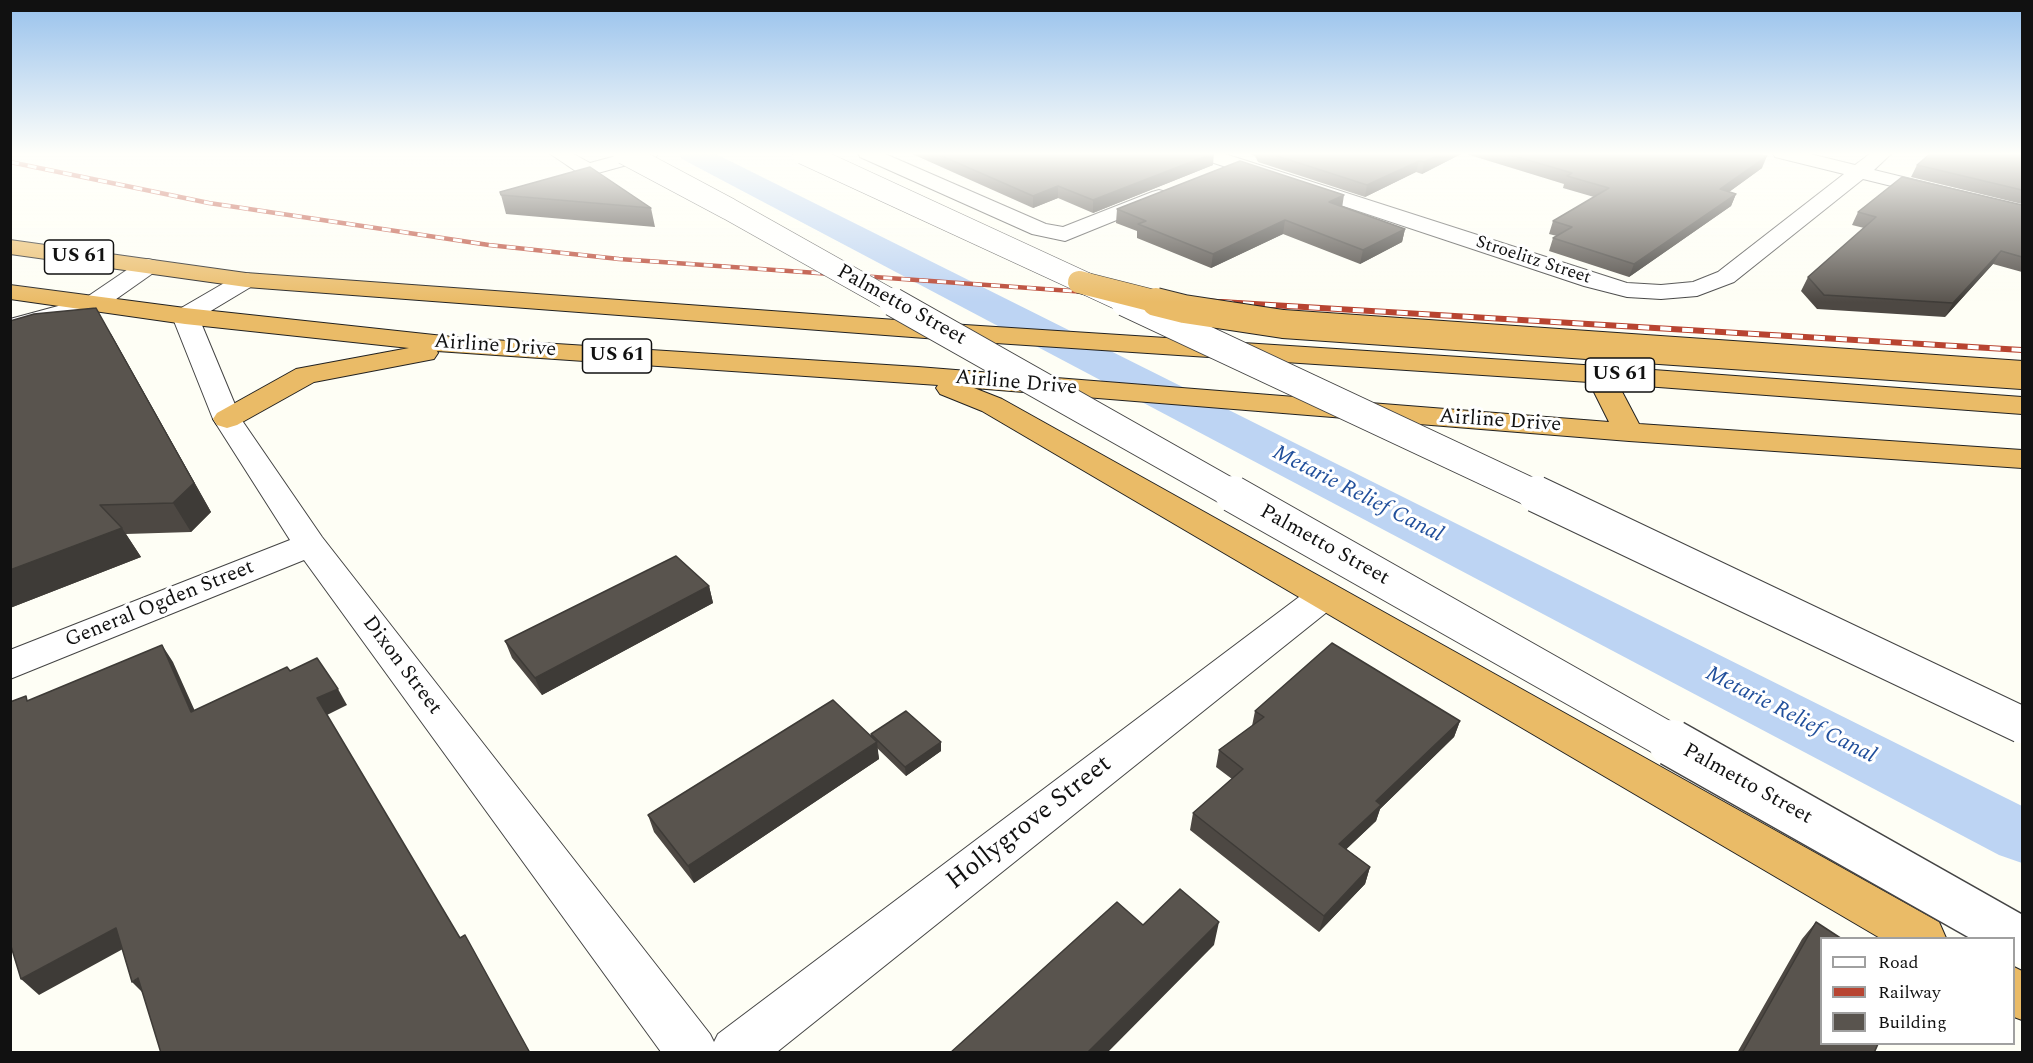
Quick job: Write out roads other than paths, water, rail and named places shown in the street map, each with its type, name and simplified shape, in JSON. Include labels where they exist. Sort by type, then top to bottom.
[{"type":"highway","name":"US 61","points":[[10,247],[246,280],[965,333],[1599,374],[2022,405]]},
{"type":"highway","points":[[1079,282],[1184,309],[1283,324],[2022,375]]},
{"type":"highway","name":"Airline Drive","points":[[10,292],[185,316],[462,346],[918,375],[1629,432],[2022,459]]},
{"type":"highway","points":[[227,419],[306,375],[462,346]]},
{"type":"highway","points":[[1599,374],[1629,432]]},
{"type":"highway","points":[[918,375],[992,405],[1919,937]]},
{"type":"street","name":"Palmetto Street","points":[[718,203],[2015,937]]},
{"type":"street","points":[[909,203],[1339,401],[2022,725]]},
{"type":"street","points":[[980,203],[1040,229],[1065,234],[1143,203]]},
{"type":"street","name":"Stroelitz Street","points":[[1353,203],[1592,281],[1627,290],[1661,292],[1697,289],[1726,277],[1821,203]]},
{"type":"street","points":[[1984,203],[2022,212]]},
{"type":"street","points":[[10,327],[93,304],[148,266]]},
{"type":"street","points":[[185,316],[246,280]]},
{"type":"street","name":"Dixon Street","points":[[185,316],[227,419],[310,545],[692,1053]]},
{"type":"street","name":"General Ogden Street","points":[[10,665],[310,545]]},
{"type":"street","name":"Hollygrove Street","points":[[736,1053],[1324,596]]},
{"type":"waterway","name":"Metarie Relief Canal","points":[[789,203],[2022,836]]},
{"type":"railway","points":[[207,203],[489,245],[619,259],[1242,303]]},
{"type":"railway","points":[[1221,302],[2022,350]]}]
